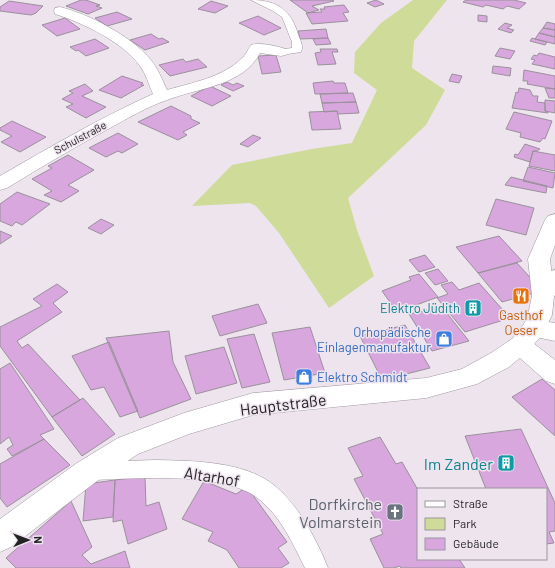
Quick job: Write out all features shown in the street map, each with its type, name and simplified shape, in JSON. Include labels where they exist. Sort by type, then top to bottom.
[{"type":"street","points":[[60,11],[75,15],[130,49],[144,62],[162,96]]},
{"type":"street","name":"Schulstraße","points":[[0,184],[67,144],[125,113],[162,96],[214,80],[238,69],[249,61],[256,48],[282,52]]},
{"type":"street","points":[[555,220],[547,236],[539,259],[549,287],[540,315],[536,335],[555,374]]},
{"type":"street","name":"Hauptstraße","points":[[0,537],[87,472],[128,446],[184,424],[253,404],[426,388],[468,377],[500,360],[536,335]]},
{"type":"lane","points":[[256,0],[276,8],[285,14],[289,20],[294,39],[297,42],[297,50],[282,52]]},
{"type":"lane","name":"Altarhof","points":[[87,472],[162,470],[208,472],[239,478],[266,492],[288,517],[317,568]]},
{"type":"green space","points":[[413,0],[447,0],[414,41],[412,68],[445,90],[426,125],[348,198],[357,230],[374,276],[329,308],[279,233],[256,206],[250,203],[192,206],[232,165],[312,149],[352,143],[377,90],[354,73],[355,52],[381,23]]},
{"type":"building","points":[[81,0],[86,0],[100,5],[96,6],[102,8],[88,14],[66,6]]},
{"type":"building","points":[[290,0],[334,1],[312,6],[319,10],[308,13]]},
{"type":"building","points":[[376,0],[384,4],[375,7],[367,3]]},
{"type":"building","points":[[466,0],[514,0],[526,3],[519,9],[507,6],[503,9],[486,5],[483,7],[463,2]]},
{"type":"building","points":[[9,1],[43,6],[36,13],[31,15],[0,11],[0,7]]},
{"type":"building","points":[[211,1],[228,6],[215,13],[198,9]]},
{"type":"building","points":[[344,5],[349,12],[343,13],[348,21],[312,24],[306,13],[322,12],[320,9],[325,9],[324,7]]},
{"type":"building","points":[[117,12],[132,19],[107,26],[95,18]]},
{"type":"building","points":[[478,15],[487,16],[487,22],[478,21]]},
{"type":"building","points":[[258,16],[281,28],[264,35],[239,23]]},
{"type":"building","points":[[65,18],[80,29],[57,36],[42,25]]},
{"type":"building","points":[[547,22],[555,24],[555,30],[543,28]]},
{"type":"building","points":[[505,23],[512,25],[507,28],[514,30],[511,33],[498,29]]},
{"type":"building","points":[[543,28],[555,30],[555,37],[539,33]]},
{"type":"building","points":[[326,29],[328,38],[300,39],[298,31]]},
{"type":"building","points":[[539,33],[555,37],[555,44],[535,39]]},
{"type":"building","points":[[151,34],[159,39],[162,38],[169,42],[145,50],[130,40]]},
{"type":"building","points":[[328,38],[331,44],[316,45],[313,39]]},
{"type":"building","points":[[532,38],[547,42],[545,45],[530,41]]},
{"type":"building","points":[[95,39],[109,48],[86,56],[78,50],[76,51],[70,47]]},
{"type":"building","points":[[500,48],[515,51],[510,59],[495,56]]},
{"type":"building","points":[[320,49],[337,49],[338,52],[332,52],[336,64],[318,65],[315,53],[321,52]]},
{"type":"building","points":[[539,53],[555,57],[555,69],[532,64],[535,60],[531,59],[534,55],[537,56]]},
{"type":"building","points":[[276,55],[281,72],[262,74],[258,56]]},
{"type":"building","points":[[183,59],[186,62],[198,59],[207,67],[170,76],[159,65]]},
{"type":"building","points":[[493,66],[511,68],[510,76],[492,73]]},
{"type":"building","points":[[524,70],[555,76],[555,89],[527,84],[528,81],[523,81]]},
{"type":"building","points":[[452,74],[462,76],[459,83],[449,81]]},
{"type":"building","points":[[122,76],[143,83],[141,85],[144,85],[121,98],[99,90]]},
{"type":"building","points":[[333,81],[334,83],[345,83],[348,93],[315,94],[313,83]]},
{"type":"building","points":[[227,82],[233,85],[237,83],[244,86],[233,91],[221,85]]},
{"type":"building","points":[[85,84],[93,91],[82,96],[106,107],[86,118],[66,107],[73,104],[62,99],[73,93],[69,91]]},
{"type":"building","points":[[210,86],[231,96],[212,106],[191,96]]},
{"type":"building","points":[[519,88],[530,90],[533,96],[538,96],[537,102],[545,103],[545,111],[548,113],[512,108],[516,92],[518,93]]},
{"type":"building","points":[[545,88],[555,89],[555,98],[549,98]]},
{"type":"building","points":[[353,93],[356,102],[322,103],[320,94]]},
{"type":"building","points":[[545,100],[555,101],[555,113],[545,111]]},
{"type":"building","points":[[356,102],[359,113],[338,114],[337,111],[324,112],[322,103]]},
{"type":"building","points":[[171,106],[191,116],[191,119],[200,123],[183,132],[187,135],[178,140],[138,122]]},
{"type":"building","points":[[337,111],[341,129],[312,130],[309,112]]},
{"type":"building","points":[[514,112],[552,121],[545,139],[543,138],[540,142],[520,137],[521,133],[506,129]]},
{"type":"building","points":[[12,121],[46,137],[20,152],[1,142],[12,136],[0,130],[0,128]]},
{"type":"building","points":[[118,133],[138,144],[122,153],[118,151],[106,157],[89,148]]},
{"type":"building","points":[[253,135],[261,138],[248,147],[240,144]]},
{"type":"building","points":[[525,144],[540,149],[533,151],[530,162],[514,157],[515,154],[518,155]]},
{"type":"building","points":[[533,151],[555,155],[555,171],[529,166]]},
{"type":"building","points":[[68,155],[94,170],[68,185],[79,191],[61,202],[44,195],[52,191],[32,179],[52,168],[48,166]]},
{"type":"building","points":[[528,167],[555,173],[553,188],[523,181]]},
{"type":"building","points":[[511,177],[547,186],[546,193],[505,185]]},
{"type":"building","points":[[17,192],[50,204],[22,225],[16,222],[12,226],[0,221],[0,204]]},
{"type":"building","points":[[496,199],[534,208],[526,235],[486,225]]},
{"type":"building","points":[[101,219],[114,225],[101,234],[88,228]]},
{"type":"building","points":[[0,231],[12,236],[0,244]]},
{"type":"building","points":[[499,236],[522,261],[478,273],[456,247]]},
{"type":"building","points":[[425,255],[435,267],[419,272],[409,260]]},
{"type":"building","points":[[517,263],[537,285],[534,293],[502,302],[478,273]]},
{"type":"building","points":[[438,269],[448,281],[435,285],[425,273]]},
{"type":"building","points":[[419,274],[438,297],[397,312],[382,291],[411,280],[409,277]]},
{"type":"building","name":"Elektro Jüdith","points":[[452,282],[459,290],[479,283],[510,318],[465,332],[437,298],[448,294],[441,285]]},
{"type":"building","points":[[57,284],[68,292],[53,303],[62,312],[17,341],[22,348],[28,344],[80,400],[52,417],[0,346],[0,327],[42,306],[33,299]]},
{"type":"building","points":[[258,304],[267,323],[220,336],[212,316]]},
{"type":"building","points":[[442,307],[469,341],[432,351],[409,314]]},
{"type":"building","points":[[405,325],[430,368],[382,380],[360,336]]},
{"type":"building","points":[[310,327],[325,373],[284,380],[272,333]]},
{"type":"building","points":[[169,331],[173,362],[191,399],[140,418],[106,338]]},
{"type":"building","points":[[254,334],[270,382],[242,388],[227,339]]},
{"type":"building","points":[[109,342],[138,411],[120,417],[104,387],[91,390],[72,356]]},
{"type":"building","points":[[224,347],[237,383],[196,394],[185,356]]},
{"type":"building","points":[[10,363],[54,429],[40,435],[44,439],[12,456],[7,449],[13,445],[9,437],[0,444],[0,369]]},
{"type":"building","points":[[542,379],[555,390],[555,436],[512,397]]},
{"type":"building","points":[[83,398],[115,434],[82,456],[52,417]]},
{"type":"building","name":"Im Zander","points":[[521,429],[555,503],[555,531],[549,532],[554,543],[547,544],[547,488],[486,488],[465,436]]},
{"type":"building","name":"Dorfkirche Volmarstein","points":[[380,437],[396,464],[402,462],[417,488],[417,560],[460,560],[465,568],[401,568],[400,566],[394,568],[384,568],[370,539],[383,534],[354,479],[363,476],[348,448]]},
{"type":"building","points":[[44,439],[70,465],[7,507],[0,498],[0,464]]},
{"type":"building","points":[[145,476],[146,506],[159,502],[167,529],[128,544],[122,520],[113,522],[115,480]]},
{"type":"building","points":[[115,480],[113,517],[83,521],[86,484]]},
{"type":"building","points":[[204,481],[236,494],[247,487],[287,542],[278,548],[289,563],[281,568],[239,568],[227,550],[208,541],[213,532],[182,519]]},
{"type":"building","points":[[71,501],[92,547],[82,555],[91,564],[125,551],[130,568],[16,568],[6,558]]},
{"type":"place","name":"Gasthof Oeser","points":[[521,296]]},
{"type":"place","name":"Elektro Jüdith","points":[[473,308]]},
{"type":"place","name":"Orhopädische Einlagenmanufaktur","points":[[444,339]]},
{"type":"place","name":"Elektro Schmidt","points":[[304,377]]},
{"type":"place","name":"Im Zander","points":[[506,463]]},
{"type":"place","name":"Dorfkirche Volmarstein","points":[[395,512]]}]
